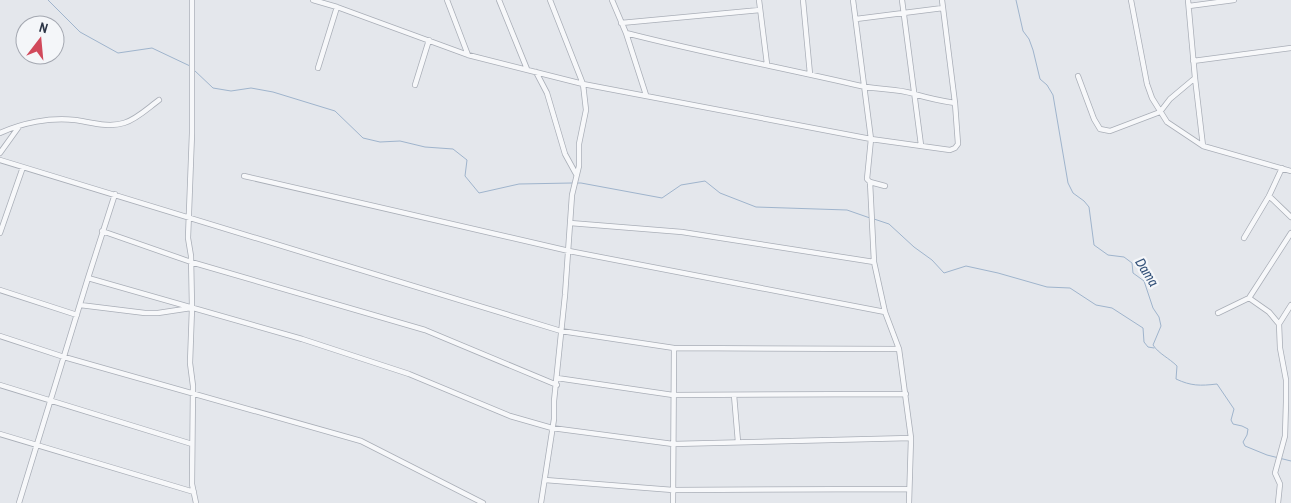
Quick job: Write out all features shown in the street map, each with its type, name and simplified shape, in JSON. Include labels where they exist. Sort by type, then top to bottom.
[{"type":"street","points":[[192,0],[192,133],[188,238],[191,262],[192,308],[190,363],[193,392],[192,484],[196,503]]},
{"type":"street","points":[[312,0],[337,7],[468,55],[583,84],[871,139],[950,150],[956,148],[958,144],[955,103],[942,0]]},
{"type":"street","points":[[447,0],[468,55]]},
{"type":"street","points":[[499,0],[527,69]]},
{"type":"street","points":[[541,503],[552,428],[569,251],[572,195],[579,166],[579,144],[586,110],[583,84],[550,0]]},
{"type":"street","points":[[612,0],[626,34],[646,95]]},
{"type":"street","points":[[759,0],[767,64]]},
{"type":"street","points":[[803,0],[810,74]]},
{"type":"street","points":[[853,0],[871,139],[867,178],[870,182],[874,262],[885,312],[899,349],[911,438],[909,503]]},
{"type":"street","points":[[902,0],[921,145]]},
{"type":"street","points":[[1132,0],[1149,91],[1167,122],[1203,146],[1291,170]]},
{"type":"street","points":[[1203,146],[1188,3],[1234,0]]},
{"type":"street","points":[[318,68],[337,7]]},
{"type":"street","points":[[856,19],[942,8]]},
{"type":"street","points":[[621,23],[760,10]]},
{"type":"street","points":[[626,34],[864,87],[914,93],[926,98],[955,103]]},
{"type":"street","points":[[414,85],[429,40]]},
{"type":"street","points":[[1193,61],[1291,48]]},
{"type":"street","points":[[536,72],[547,93],[565,154],[576,174]]},
{"type":"street","points":[[1078,76],[1094,119],[1100,129],[1110,131],[1160,112],[1170,99],[1195,78]]},
{"type":"street","points":[[0,133],[18,126],[58,119],[118,124],[136,118],[159,100]]},
{"type":"street","points":[[0,153],[18,126]]},
{"type":"street","points":[[0,160],[189,216],[561,331],[674,348],[899,349]]},
{"type":"street","points":[[0,233],[23,167]]},
{"type":"street","points":[[1244,238],[1269,196],[1282,168]]},
{"type":"street","points":[[244,176],[569,251],[885,312]]},
{"type":"street","points":[[870,182],[885,186]]},
{"type":"street","points":[[19,503],[115,194]]},
{"type":"street","points":[[1269,196],[1291,217]]},
{"type":"street","points":[[570,223],[682,232],[874,262]]},
{"type":"street","points":[[102,231],[191,262],[425,330],[556,385]]},
{"type":"street","points":[[1218,313],[1249,298],[1291,233]]},
{"type":"street","points":[[88,278],[302,339],[409,374],[510,416],[552,428],[673,444],[911,438]]},
{"type":"street","points":[[0,290],[77,315]]},
{"type":"street","points":[[1249,298],[1269,312],[1279,324]]},
{"type":"street","points":[[80,305],[145,313],[192,308]]},
{"type":"street","points":[[1278,503],[1280,484],[1275,473],[1285,436],[1286,380],[1280,348],[1279,324],[1291,305]]},
{"type":"street","points":[[0,336],[64,357],[361,441],[483,503]]},
{"type":"street","points":[[673,503],[674,348]]},
{"type":"street","points":[[1286,380],[1291,373]]},
{"type":"street","points":[[557,378],[673,395],[906,394]]},
{"type":"street","points":[[0,386],[192,444]]},
{"type":"street","points":[[734,395],[738,442]]},
{"type":"street","points":[[0,434],[194,492]]},
{"type":"street","points":[[545,480],[673,490],[909,489]]},
{"type":"waterway","points":[[48,0],[80,32],[118,53],[152,48],[190,66]]},
{"type":"waterway","name":"Dama","points":[[1016,0],[1023,31],[1029,39],[1033,50],[1040,79],[1047,85],[1053,95],[1068,183],[1073,193],[1089,207],[1094,245],[1108,255],[1124,257],[1132,263],[1133,273],[1144,281],[1161,326],[1153,345],[1177,366],[1176,379],[1196,385],[1217,384],[1234,409],[1231,420],[1233,424],[1248,429],[1243,442],[1245,446],[1267,455],[1291,461]]},
{"type":"waterway","points":[[194,70],[213,88],[231,91],[251,88],[273,92],[335,111],[363,138],[380,142],[400,141],[425,147],[453,149],[467,160],[465,176],[479,193],[519,184],[572,183]]},
{"type":"waterway","points":[[576,183],[662,198],[681,185],[705,181],[720,193],[756,207],[847,210],[870,218]]},
{"type":"waterway","points":[[874,219],[889,224],[914,247],[932,260],[944,273],[966,266],[1047,287],[1070,288],[1096,305],[1112,308],[1143,328],[1144,342],[1148,347],[1154,348]]}]
